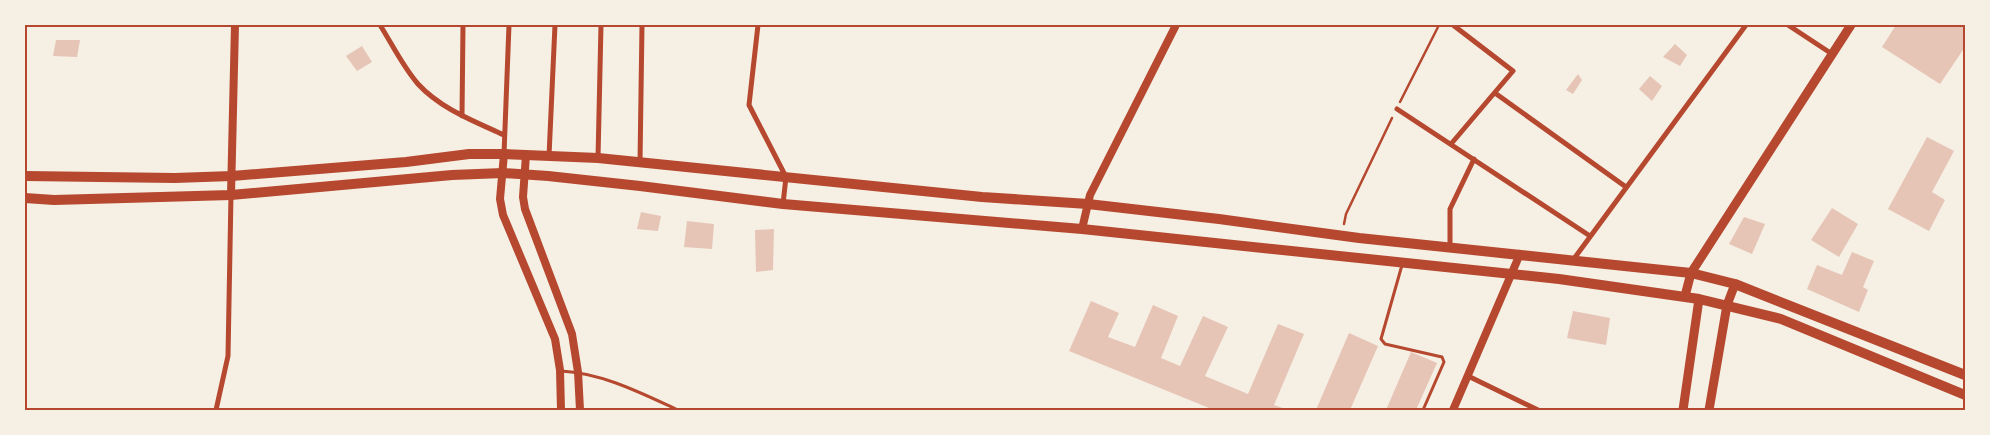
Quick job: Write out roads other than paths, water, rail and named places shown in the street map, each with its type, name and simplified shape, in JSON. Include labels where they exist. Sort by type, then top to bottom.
[{"type":"highway","points":[[25,176],[175,178],[232,176],[406,162],[469,154],[504,154],[598,158],[982,198],[1088,204],[1219,218],[1342,235],[1692,273],[1735,284],[1965,376]]},
{"type":"highway","points":[[25,198],[54,200],[231,195],[452,175],[503,173],[640,186],[783,204],[1082,228],[1559,279],[1685,296],[1782,320],[1965,395]]},
{"type":"main road","points":[[1685,296],[1692,273],[1851,25]]},
{"type":"main road","points":[[1709,410],[1727,305],[1735,284]]},
{"type":"main road","points":[[1683,410],[1699,299]]},
{"type":"street","points":[[216,410],[228,356],[235,25]]},
{"type":"street","points":[[380,25],[418,83],[438,102],[462,116],[504,135]]},
{"type":"street","points":[[462,116],[463,25]]},
{"type":"street","points":[[509,25],[504,154],[500,199],[503,215],[555,339],[560,370],[561,410]]},
{"type":"street","points":[[549,156],[555,25]]},
{"type":"street","points":[[598,158],[601,25]]},
{"type":"street","points":[[640,163],[642,25]]},
{"type":"street","points":[[758,25],[749,105],[786,177],[783,204]]},
{"type":"street","points":[[1082,228],[1090,195],[1176,25]]},
{"type":"street","points":[[1451,144],[1513,71],[1453,25]]},
{"type":"street","points":[[1572,260],[1746,25]]},
{"type":"street","points":[[1788,25],[1832,54]]},
{"type":"street","points":[[1495,93],[1626,187]]},
{"type":"street","points":[[1397,109],[1590,236]]},
{"type":"street","points":[[526,155],[523,197],[525,209],[572,334],[578,372],[580,410]]},
{"type":"street","points":[[1450,246],[1450,209],[1474,159]]},
{"type":"street","points":[[1453,410],[1520,254]]},
{"type":"street","points":[[1468,376],[1538,410]]},
{"type":"lane","points":[[1402,262],[1381,339],[1385,344],[1442,357],[1444,362],[1423,410]]},
{"type":"lane","points":[[560,370],[578,372],[637,391],[678,410]]}]
